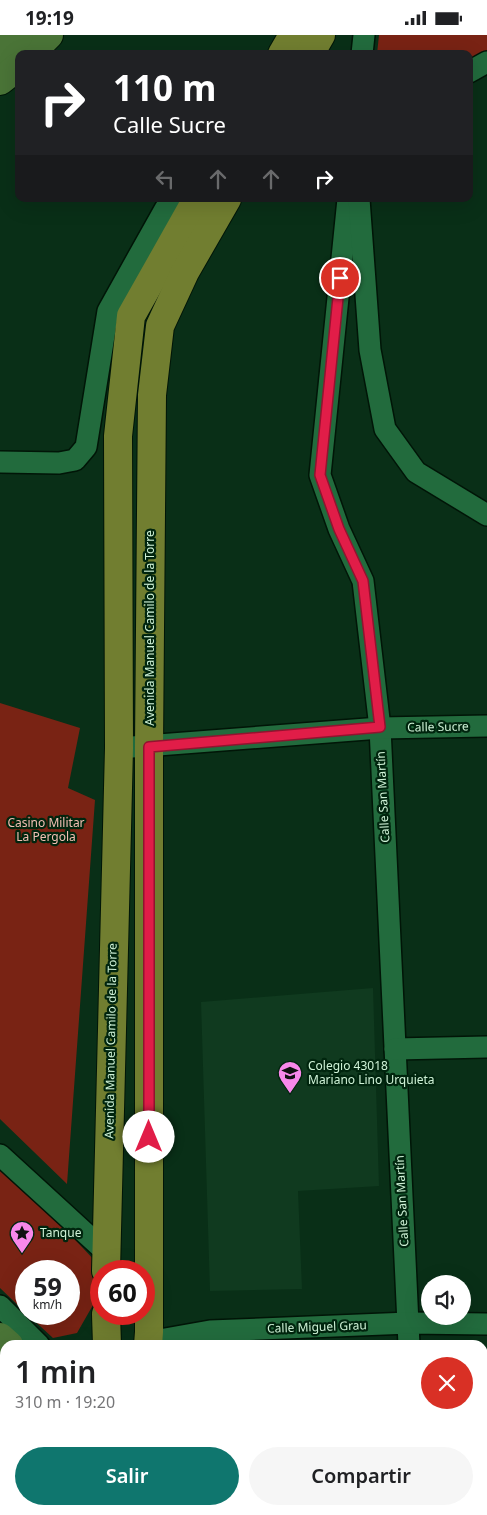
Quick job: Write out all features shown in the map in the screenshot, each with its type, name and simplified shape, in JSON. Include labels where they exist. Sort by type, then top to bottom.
[{"type":"main road","points":[[11,63],[19,35]]},
{"type":"main road","points":[[29,50],[49,35]]},
{"type":"main road","points":[[284,50],[293,35]]},
{"type":"main road","points":[[312,50],[321,35]]},
{"type":"main road","name":"Avenida Manuel Camilo de la Torre","points":[[106,1260],[119,748],[118,436],[131,316],[195,202]]},
{"type":"main road","name":"Avenida Manuel Camilo de la Torre","points":[[146,1340],[149,1332],[149,747],[152,395],[160,326],[185,272],[225,202]]},
{"type":"main road","points":[[106,1325],[107,1340]]},
{"type":"street","points":[[362,50],[364,35]]},
{"type":"street","points":[[473,70],[487,62]]},
{"type":"street","points":[[0,462],[59,463],[75,460],[86,447],[108,311],[164,209],[171,202]]},
{"type":"street","name":"Calle San Martín","points":[[348,202],[320,475],[339,529],[363,581],[380,727],[409,1340]]},
{"type":"street","points":[[359,202],[370,350],[385,429],[416,472],[487,515]]},
{"type":"street","name":"Calle Sucre","points":[[119,748],[380,727],[487,726]]},
{"type":"street","points":[[395,1049],[487,1047]]},
{"type":"street","points":[[0,1155],[104,1260]]},
{"type":"street","points":[[0,1306],[34,1340]]},
{"type":"street","name":"Calle Miguel Grau","points":[[188,1340],[408,1323],[487,1324]]},
{"type":"shaded area","name":"Colegio 43018 Mariano Lino Urquieta","points":[[373,988],[379,1186],[298,1191],[302,1289],[210,1291],[201,1002]]},
{"type":"green space","points":[[379,35],[487,35],[487,57],[473,65],[473,50],[377,50]]},
{"type":"green space","name":"Casino Militar La Pergola","points":[[0,703],[80,728],[68,788],[95,800],[67,1184],[0,1119]]},
{"type":"green space","points":[[3,1163],[94,1260],[90,1260],[90,1310],[77,1333],[53,1338],[39,1325],[80,1325],[80,1260],[15,1260],[15,1302],[0,1288],[0,1166]]},
{"type":"place","name":"Colegio 43018 Mariano Lino Urquieta","points":[[290,1094]]},
{"type":"place","name":"Tanque","points":[[22,1254]]},
{"type":"route","points":[[149,1137],[149,747],[380,727],[363,581],[339,529],[320,475],[340,278]]}]
